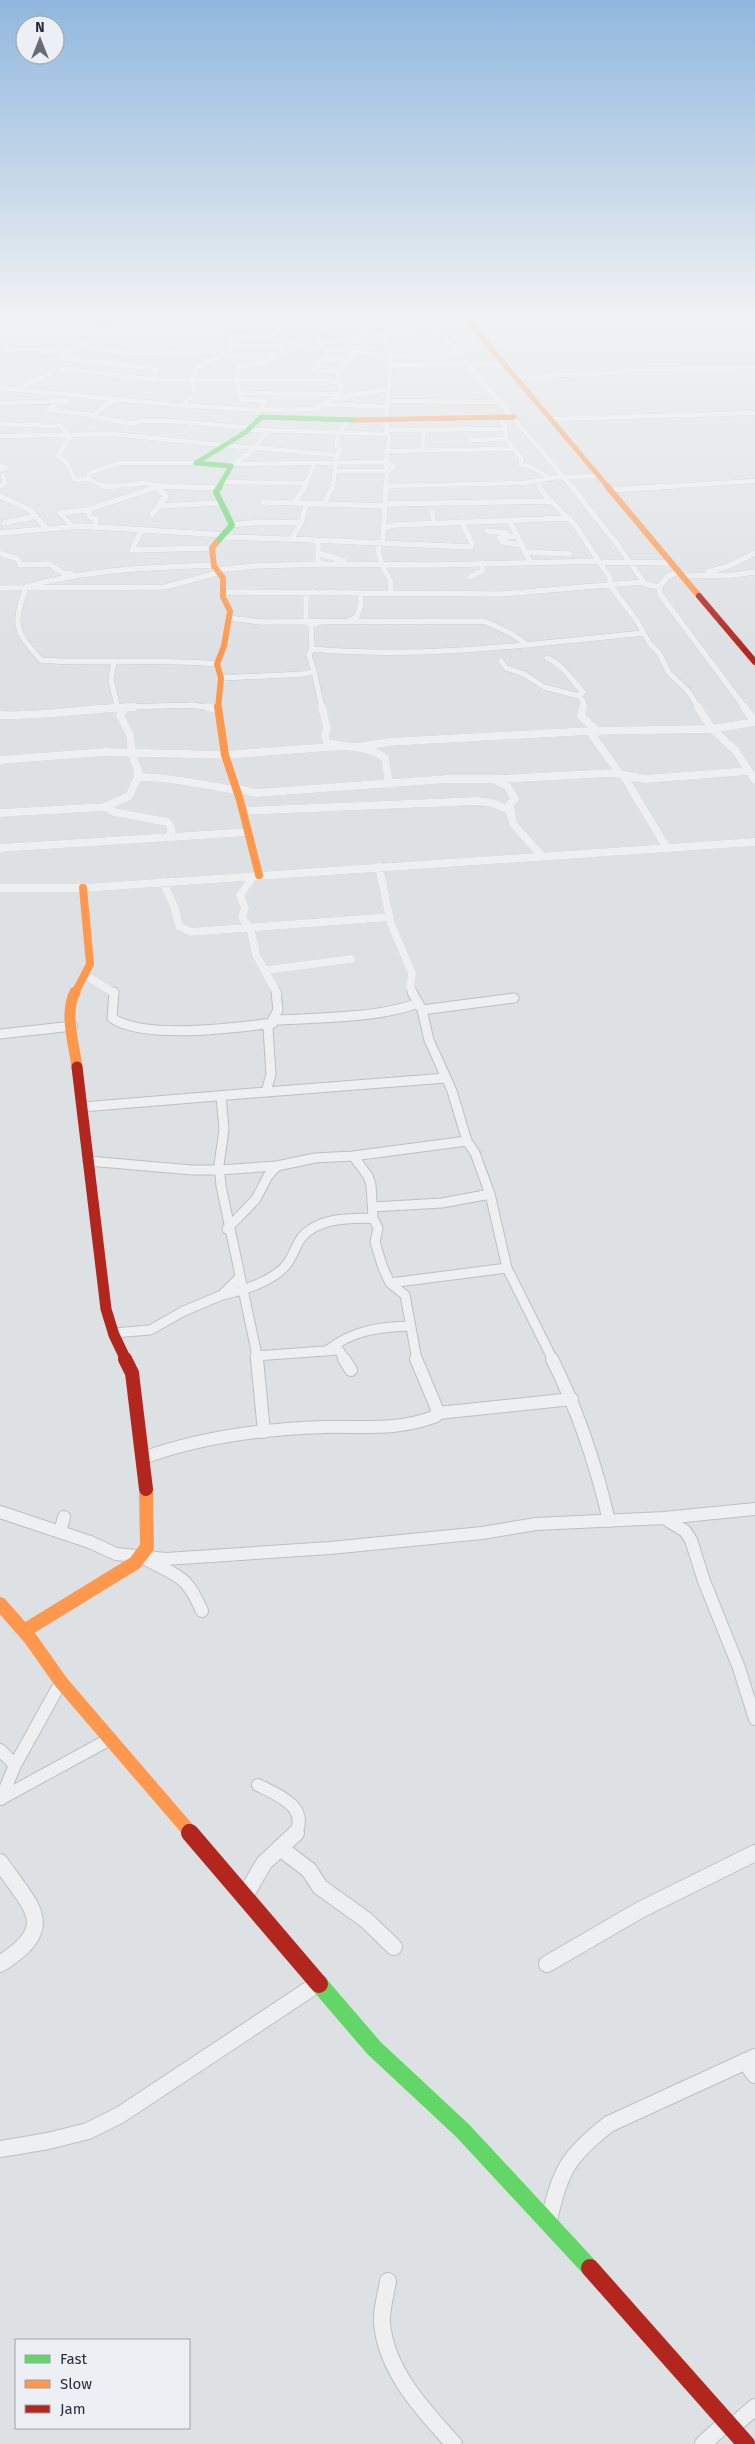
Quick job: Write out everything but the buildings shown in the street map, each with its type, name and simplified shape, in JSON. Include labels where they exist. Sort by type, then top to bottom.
[{"type":"main road","points":[[196,463],[222,445],[251,429]]},
{"type":"main road","points":[[560,429],[755,662]]},
{"type":"main road","points":[[196,463],[233,465]]},
{"type":"main road","points":[[233,465],[218,485],[216,498],[230,517],[232,524],[224,536],[212,548],[215,568],[223,578],[223,592],[229,609],[222,656],[217,664],[221,678],[218,710],[225,755],[249,832],[257,875]]},
{"type":"main road","points":[[24,1631],[135,1563],[142,1556],[147,1546],[148,1513],[132,1373],[113,1333],[106,1309],[72,1026],[72,997],[87,976],[90,956],[83,888]]},
{"type":"main road","points":[[0,1604],[24,1631],[61,1682],[374,2048],[463,2130],[548,2222],[746,2444]]},
{"type":"street","points":[[23,429],[26,437]]},
{"type":"street","points":[[65,429],[70,435]]},
{"type":"street","points":[[251,429],[339,433],[377,429]]},
{"type":"street","points":[[324,503],[334,486],[336,455],[340,449],[336,446],[342,429]]},
{"type":"street","points":[[387,429],[385,505],[382,542],[378,550],[382,565],[390,580],[391,593]]},
{"type":"street","points":[[406,429],[504,429]]},
{"type":"street","points":[[506,429],[506,440],[522,459],[520,464],[531,467],[548,477]]},
{"type":"street","points":[[524,429],[632,563],[642,582],[648,586],[659,587]]},
{"type":"street","points":[[422,450],[424,430]]},
{"type":"street","points":[[469,430],[471,440],[469,450]]},
{"type":"street","points":[[233,465],[254,448],[268,431]]},
{"type":"street","points":[[154,437],[160,432]]},
{"type":"street","points":[[0,436],[113,434],[336,455]]},
{"type":"street","points":[[70,435],[69,441],[58,456],[67,463],[75,480],[88,479],[106,486],[154,484],[166,496],[152,514]]},
{"type":"street","points":[[471,440],[506,440]]},
{"type":"street","points":[[385,451],[514,449]]},
{"type":"street","points":[[233,465],[386,462]]},
{"type":"street","points":[[88,479],[89,474],[120,463],[196,463]]},
{"type":"street","points":[[295,502],[307,483],[314,464]]},
{"type":"street","points":[[0,465],[7,468],[1,473],[5,483],[0,486]]},
{"type":"street","points":[[336,471],[386,471]]},
{"type":"street","points":[[386,486],[523,483],[548,477],[599,476]]},
{"type":"street","points":[[538,480],[539,486],[551,501],[570,518],[577,528],[574,529],[576,534],[584,540],[610,582],[638,621],[642,635],[659,653],[669,672],[688,691],[712,729],[731,744],[755,780]]},
{"type":"street","points":[[610,490],[755,481]]},
{"type":"street","points":[[72,526],[60,513],[86,510],[157,487],[307,483]]},
{"type":"street","points":[[0,496],[30,510],[46,528]]},
{"type":"street","points":[[263,502],[385,505],[551,501]]},
{"type":"street","points":[[159,506],[218,503]]},
{"type":"street","points":[[292,538],[301,522],[307,503]]},
{"type":"street","points":[[8,505],[16,504]]},
{"type":"street","points":[[86,510],[89,511],[90,517],[96,520],[95,528]]},
{"type":"street","points":[[432,512],[434,523]]},
{"type":"street","points":[[4,523],[36,516]]},
{"type":"street","points":[[383,526],[570,518]]},
{"type":"street","points":[[509,520],[531,563]]},
{"type":"street","points":[[232,524],[301,522]]},
{"type":"street","points":[[0,533],[72,526],[142,529],[224,536],[382,542],[463,552],[470,548],[472,544],[462,522]]},
{"type":"street","points":[[142,529],[132,550],[212,548]]},
{"type":"street","points":[[487,531],[516,535]]},
{"type":"street","points":[[2,541],[6,537],[22,532]]},
{"type":"street","points":[[516,535],[498,538],[502,542],[521,545]]},
{"type":"street","points":[[314,540],[318,543],[318,562],[325,564]]},
{"type":"street","points":[[463,552],[470,564]]},
{"type":"street","points":[[524,552],[570,554]]},
{"type":"street","points":[[1,553],[18,559],[20,565],[49,564],[62,573],[83,574]]},
{"type":"street","points":[[698,575],[729,566],[755,553]]},
{"type":"street","points":[[318,554],[358,565]]},
{"type":"street","points":[[26,587],[56,578],[140,567],[215,568],[325,564],[599,562],[632,563],[698,575],[733,575],[755,572]]},
{"type":"street","points":[[470,577],[482,572],[483,564]]},
{"type":"street","points":[[0,588],[165,587],[215,568]]},
{"type":"street","points":[[659,587],[678,570]]},
{"type":"street","points":[[56,578],[62,573]]},
{"type":"street","points":[[223,592],[501,594],[610,582],[642,582]]},
{"type":"street","points":[[26,587],[18,610],[18,631],[39,659],[67,662],[190,661],[217,664]]},
{"type":"street","points":[[357,747],[396,741],[418,742],[589,731],[712,729],[755,722],[683,628],[660,594],[659,587]]},
{"type":"street","points":[[313,592],[306,596],[312,649],[309,655],[327,728],[327,743],[374,751],[385,758],[390,784]]},
{"type":"street","points":[[348,621],[356,617],[361,603],[360,593]]},
{"type":"street","points":[[229,618],[238,621],[309,624],[348,621],[484,621],[512,634],[528,645]]},
{"type":"street","points":[[312,649],[347,652],[440,652],[642,635]]},
{"type":"street","points":[[547,658],[557,660],[563,666],[583,692],[579,696]]},
{"type":"street","points":[[501,661],[506,668],[524,674],[544,687],[579,696],[584,703],[581,716],[598,732]]},
{"type":"street","points":[[114,662],[112,680],[115,699],[117,705],[127,707]]},
{"type":"street","points":[[221,678],[315,674]]},
{"type":"street","points":[[0,715],[19,716],[45,712],[127,707],[205,706],[218,710]]},
{"type":"street","points":[[0,813],[109,806],[129,796],[138,776],[126,724],[120,716],[127,707]]},
{"type":"street","points":[[589,731],[622,775],[667,848]]},
{"type":"street","points":[[0,760],[76,753],[133,752],[154,755],[225,755],[342,746]]},
{"type":"street","points":[[138,776],[172,778],[186,783],[237,792],[262,793],[447,779],[494,780],[600,773],[638,779],[748,772]]},
{"type":"street","points":[[507,786],[512,781],[521,778]]},
{"type":"street","points":[[494,780],[507,786],[515,799],[510,804],[511,817]]},
{"type":"street","points":[[237,792],[262,793]]},
{"type":"street","points":[[243,812],[488,802],[507,798],[512,794]]},
{"type":"street","points":[[488,802],[509,810],[514,824],[541,855]]},
{"type":"street","points":[[109,806],[109,810],[114,812],[167,822],[171,827],[171,836]]},
{"type":"street","points":[[0,848],[69,846],[171,836],[249,832]]},
{"type":"street","points":[[0,888],[83,888],[541,855],[755,842]]},
{"type":"street","points":[[379,867],[398,945],[412,973],[410,987],[420,1007],[429,1040],[446,1078],[467,1141],[475,1153],[490,1194],[507,1268],[572,1399],[596,1466],[610,1521]]},
{"type":"street","points":[[257,875],[240,895],[245,908],[242,917],[250,928],[256,954],[267,970],[279,1001],[279,1012],[274,1022],[268,1028],[270,1074],[266,1092]]},
{"type":"street","points":[[164,882],[182,929],[191,932],[390,917]]},
{"type":"street","points":[[267,970],[351,959]]},
{"type":"street","points":[[87,976],[114,991],[112,1018],[119,1025],[155,1030],[177,1031],[328,1018],[364,1012],[514,998]]},
{"type":"street","points":[[0,1034],[72,1026]]},
{"type":"street","points":[[83,1107],[446,1078]]},
{"type":"street","points":[[221,1096],[220,1107],[224,1132],[220,1149],[219,1170],[227,1229],[244,1291],[255,1356],[264,1432]]},
{"type":"street","points":[[88,1161],[192,1170],[219,1170],[277,1166],[315,1158],[353,1156],[467,1141]]},
{"type":"street","points":[[353,1156],[368,1176],[373,1212],[378,1228],[375,1242],[390,1283],[405,1295],[408,1326],[415,1356],[438,1412]]},
{"type":"street","points":[[227,1229],[256,1199],[268,1176],[277,1166]]},
{"type":"street","points":[[113,1333],[150,1330],[184,1311],[222,1295],[244,1291],[282,1270],[302,1236],[312,1228],[373,1212],[442,1204],[490,1194]]},
{"type":"street","points":[[390,1283],[507,1268]]},
{"type":"street","points":[[222,1295],[240,1277]]},
{"type":"street","points":[[328,1350],[338,1341],[352,1333],[408,1326]]},
{"type":"street","points":[[255,1356],[328,1350],[341,1351],[351,1370]]},
{"type":"street","points":[[143,1458],[185,1444],[264,1432],[323,1427],[421,1423],[436,1416],[438,1412],[572,1399]]},
{"type":"street","points":[[0,1512],[60,1532],[116,1554],[166,1559],[340,1547],[482,1533],[536,1524],[664,1518],[755,1509]]},
{"type":"street","points":[[60,1532],[64,1517]]},
{"type":"street","points":[[664,1518],[685,1531],[691,1540],[704,1582],[739,1668],[755,1718]]},
{"type":"street","points":[[142,1556],[156,1566],[177,1573],[197,1600],[202,1611]]},
{"type":"street","points":[[0,1799],[15,1765],[61,1682]]},
{"type":"street","points":[[0,1799],[110,1739]]},
{"type":"street","points":[[0,1750],[15,1765]]},
{"type":"street","points":[[245,1896],[264,1864],[297,1831],[300,1815],[284,1799],[258,1785]]},
{"type":"street","points":[[280,1848],[309,1870],[320,1887],[366,1920],[394,1948]]},
{"type":"street","points":[[547,1964],[640,1910],[755,1853]]},
{"type":"street","points":[[0,1862],[20,1894],[34,1911],[36,1924],[32,1939],[18,1954],[0,1964]]},
{"type":"street","points":[[0,2149],[48,2141],[88,2131],[120,2115],[319,1983]]},
{"type":"street","points":[[548,2222],[556,2184],[566,2164],[588,2140],[609,2124],[750,2059],[755,2075]]},
{"type":"street","points":[[388,2281],[381,2322],[386,2351],[400,2377],[454,2444]]},
{"type":"street","points":[[703,2444],[755,2407]]},
{"type":"traffic: fast","points":[[216,543],[232,525],[216,492],[231,466],[196,463],[249,429]]},
{"type":"traffic: fast","points":[[319,1984],[374,2048],[463,2131],[590,2268]]},
{"type":"traffic: slow","points":[[559,429],[699,596]]},
{"type":"traffic: slow","points":[[216,543],[212,548],[214,566],[223,578],[223,597],[230,611],[224,646],[217,664],[221,678],[218,710],[225,755],[240,800],[259,875]]},
{"type":"traffic: slow","points":[[77,1067],[71,1025],[72,999],[90,964],[83,888]]},
{"type":"traffic: slow","points":[[24,1631],[135,1563],[147,1547],[146,1489]]},
{"type":"traffic: slow","points":[[0,1604],[30,1638],[61,1682],[189,1831]]},
{"type":"traffic: jam","points":[[699,596],[755,662]]},
{"type":"traffic: jam","points":[[77,1067],[106,1309],[114,1335],[132,1373],[146,1489]]},
{"type":"traffic: jam","points":[[189,1831],[319,1984]]},
{"type":"traffic: jam","points":[[590,2268],[746,2444]]}]
